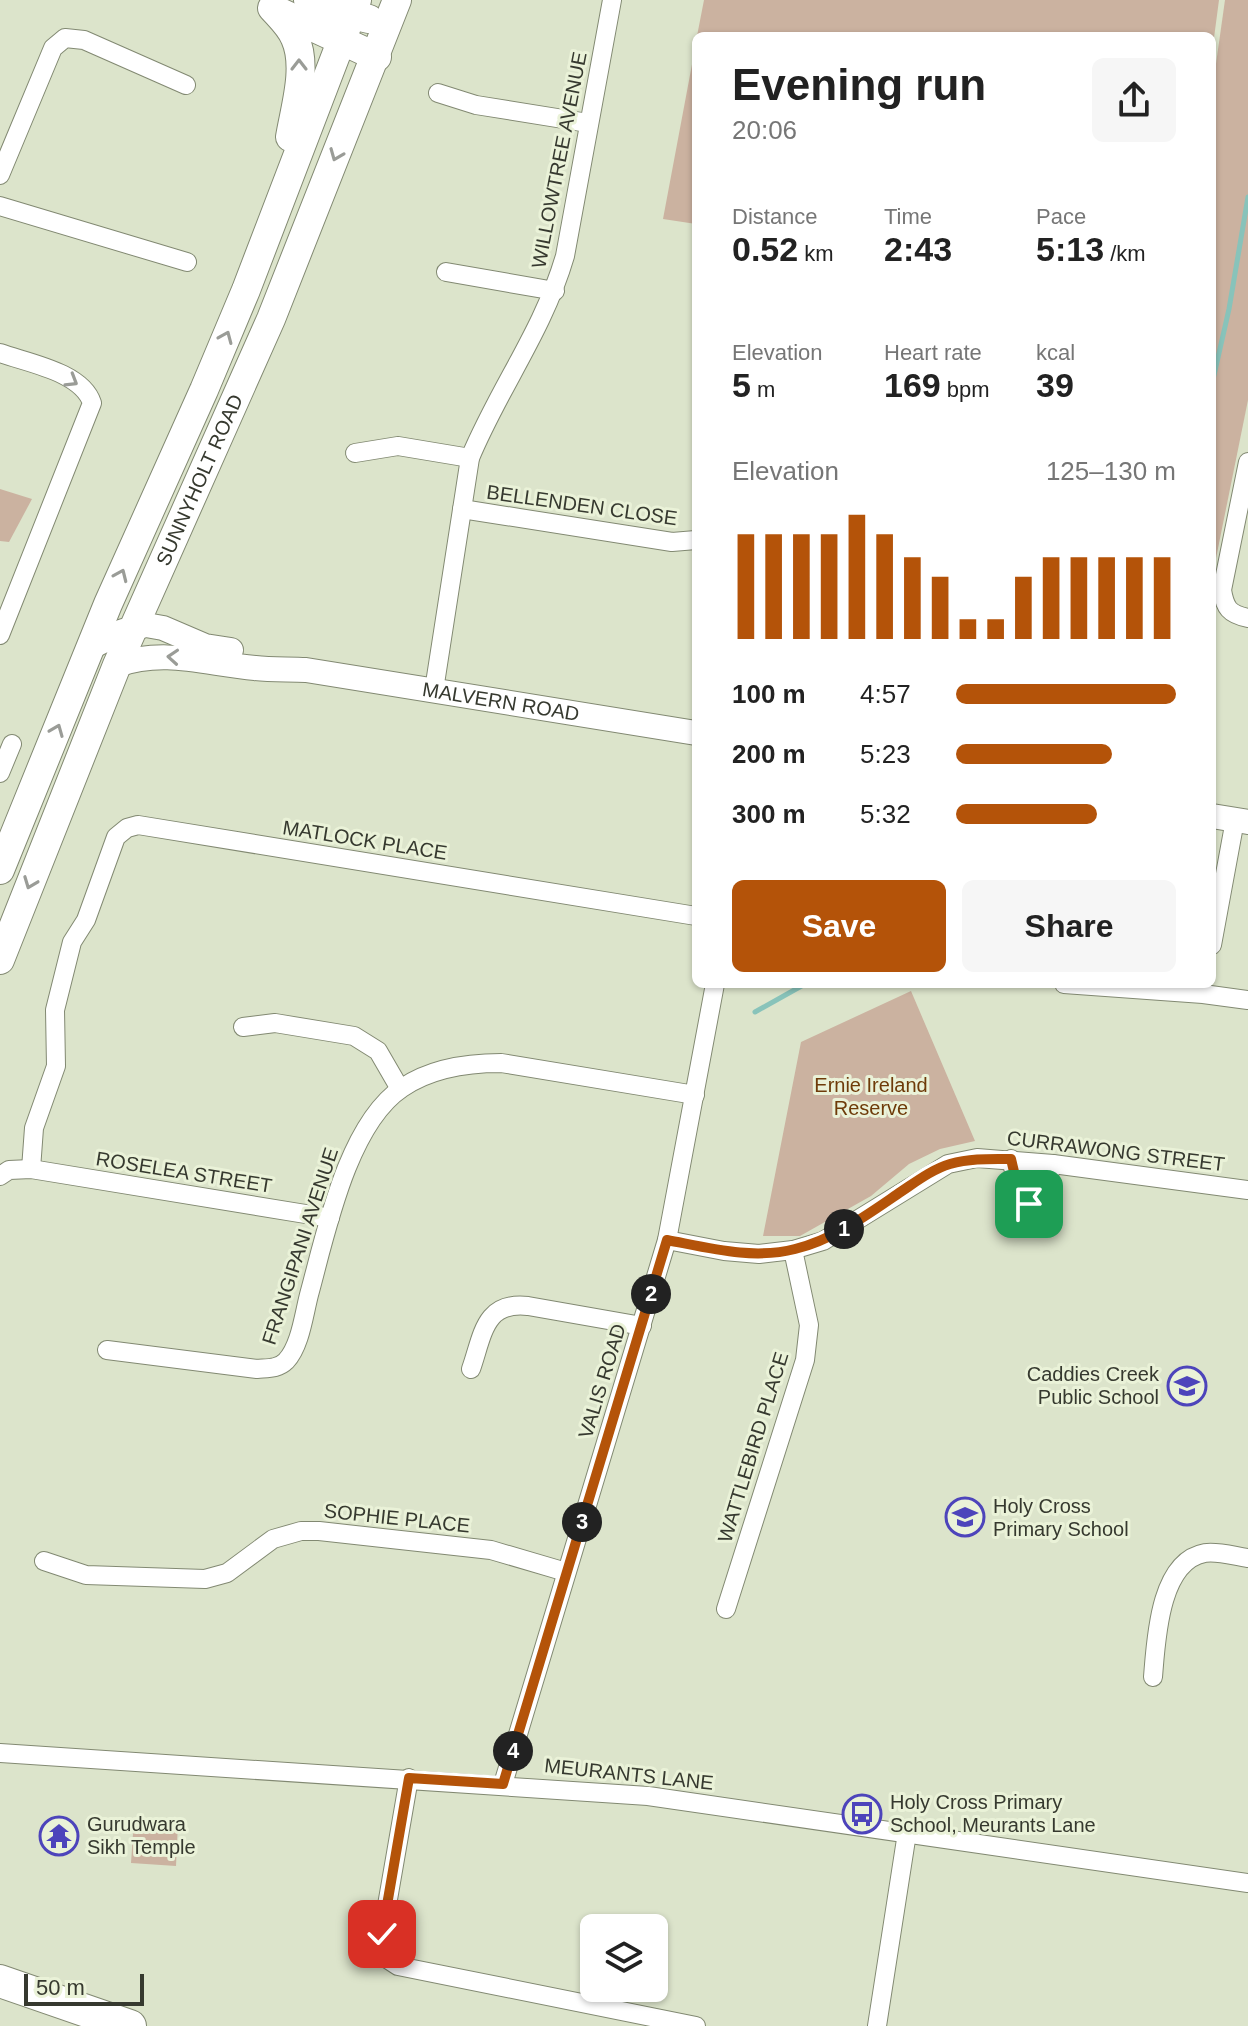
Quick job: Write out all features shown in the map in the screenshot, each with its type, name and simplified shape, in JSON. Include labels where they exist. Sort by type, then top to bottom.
[{"type":"highway","points":[[0,1981],[130,2026]]},
{"type":"main road","points":[[308,0],[349,19],[377,57]]},
{"type":"main road","points":[[265,4],[349,19],[394,11]]},
{"type":"main road","points":[[265,4],[295,37],[301,71],[281,197]]},
{"type":"main road","name":"SUNNYHOLT ROAD","points":[[0,960],[117,665],[234,404],[394,11]]},
{"type":"main road","name":"SUNNYHOLT ROAD","points":[[0,870],[91,647],[204,390],[349,19]]},
{"type":"street","name":"WILLOWTREE AVENUE","points":[[434,690],[470,458],[483,427],[538,329],[555,291],[565,256],[612,0]]},
{"type":"street","points":[[0,175],[53,48],[65,38],[84,40],[186,85]]},
{"type":"street","points":[[438,93],[476,105],[588,123]]},
{"type":"street","points":[[0,206],[187,262]]},
{"type":"street","points":[[446,272],[555,291]]},
{"type":"street","points":[[0,353],[73,378],[88,392],[92,403],[0,635]]},
{"type":"street","points":[[355,453],[398,446],[470,458]]},
{"type":"street","points":[[1248,462],[1222,590],[1225,607],[1234,615],[1248,618]]},
{"type":"street","name":"BELLENDEN CLOSE","points":[[462,509],[672,542],[692,540]]},
{"type":"street","name":"MALVERN ROAD","points":[[134,627],[146,625],[163,628],[205,646],[260,655],[306,670]]},
{"type":"street","points":[[91,647],[134,627]]},
{"type":"street","name":"MALVERN ROAD","points":[[117,665],[151,656],[174,656],[255,668],[306,670],[692,732]]},
{"type":"street","points":[[0,773],[12,744]]},
{"type":"street","points":[[1216,920],[1232,819]]},
{"type":"street","name":"MATLOCK PLACE","points":[[31,1169],[34,1128],[56,1066],[55,1010],[72,942],[86,920],[116,837],[127,828],[138,825],[692,915]]},
{"type":"street","name":"VALIS ROAD","points":[[503,1784],[667,1240],[714,988]]},
{"type":"street","points":[[1176,988],[1204,989],[1248,1000]]},
{"type":"street","points":[[243,1027],[275,1023],[354,1036],[378,1051],[400,1089]]},
{"type":"street","name":"FRANGIPANI AVENUE","points":[[107,1350],[242,1367],[274,1368],[287,1360],[297,1339],[330,1218],[355,1149],[368,1124],[400,1089],[444,1069],[473,1063],[531,1066],[695,1095]]},
{"type":"street","name":"CURRAWONG STREET","points":[[667,1240],[759,1254],[793,1250],[823,1241],[948,1164],[977,1158],[1011,1159],[1248,1190]]},
{"type":"street","points":[[1011,1159],[1021,1201],[1029,1204],[1038,1202],[1043,1195],[1053,1164]]},
{"type":"street","points":[[0,1176],[9,1170],[31,1169]]},
{"type":"street","name":"ROSELEA STREET","points":[[31,1169],[330,1218]]},
{"type":"street","name":"WATTLEBIRD PLACE","points":[[726,1609],[805,1360],[809,1325],[793,1250]]},
{"type":"street","points":[[471,1369],[491,1315],[501,1307],[528,1306],[642,1326]]},
{"type":"street","name":"SOPHIE PLACE","points":[[44,1561],[86,1575],[205,1579],[227,1573],[273,1539],[301,1531],[319,1531],[491,1550],[566,1572]]},
{"type":"street","points":[[1153,1677],[1157,1637],[1170,1580],[1175,1572],[1187,1561],[1205,1553],[1248,1558]]},
{"type":"street","name":"MEURANTS LANE","points":[[0,1753],[648,1796],[1248,1883]]},
{"type":"street","points":[[409,1778],[382,1934],[375,1951],[398,1966],[696,2026]]},
{"type":"street","points":[[877,2026],[907,1833]]},
{"type":"green space","points":[[704,0],[1219,0],[1215,32],[698,32]]},
{"type":"green space","points":[[1225,0],[1248,0],[1248,400],[1216,558],[1216,64]]},
{"type":"green space","points":[[692,64],[692,223],[663,219]]},
{"type":"green space","points":[[0,489],[32,499],[9,542],[0,541]]},
{"type":"green space","name":"Ernie Ireland Reserve","points":[[911,991],[975,1141],[940,1149],[909,1164],[871,1196],[800,1236],[763,1236],[801,1042]]},
{"type":"green space","points":[[134,1819],[178,1822],[176,1866],[131,1863]]},
{"type":"waterway","points":[[1216,366],[1248,197]]},
{"type":"waterway","points":[[755,1012],[798,988]]},
{"type":"place","name":"Caddies Creek Public School","points":[[1187,1386]]},
{"type":"place","name":"Holy Cross Primary School","points":[[965,1517]]},
{"type":"place","name":"Holy Cross Primary School, Meurants Lane","points":[[862,1814]]},
{"type":"place","name":"Gurudwara Sikh Temple","points":[[59,1836]]},
{"type":"route","points":[[382,1934],[409,1778],[503,1784],[667,1240],[759,1254],[793,1250],[823,1241],[948,1164],[977,1158],[1011,1159],[1021,1201],[1029,1204]]}]
